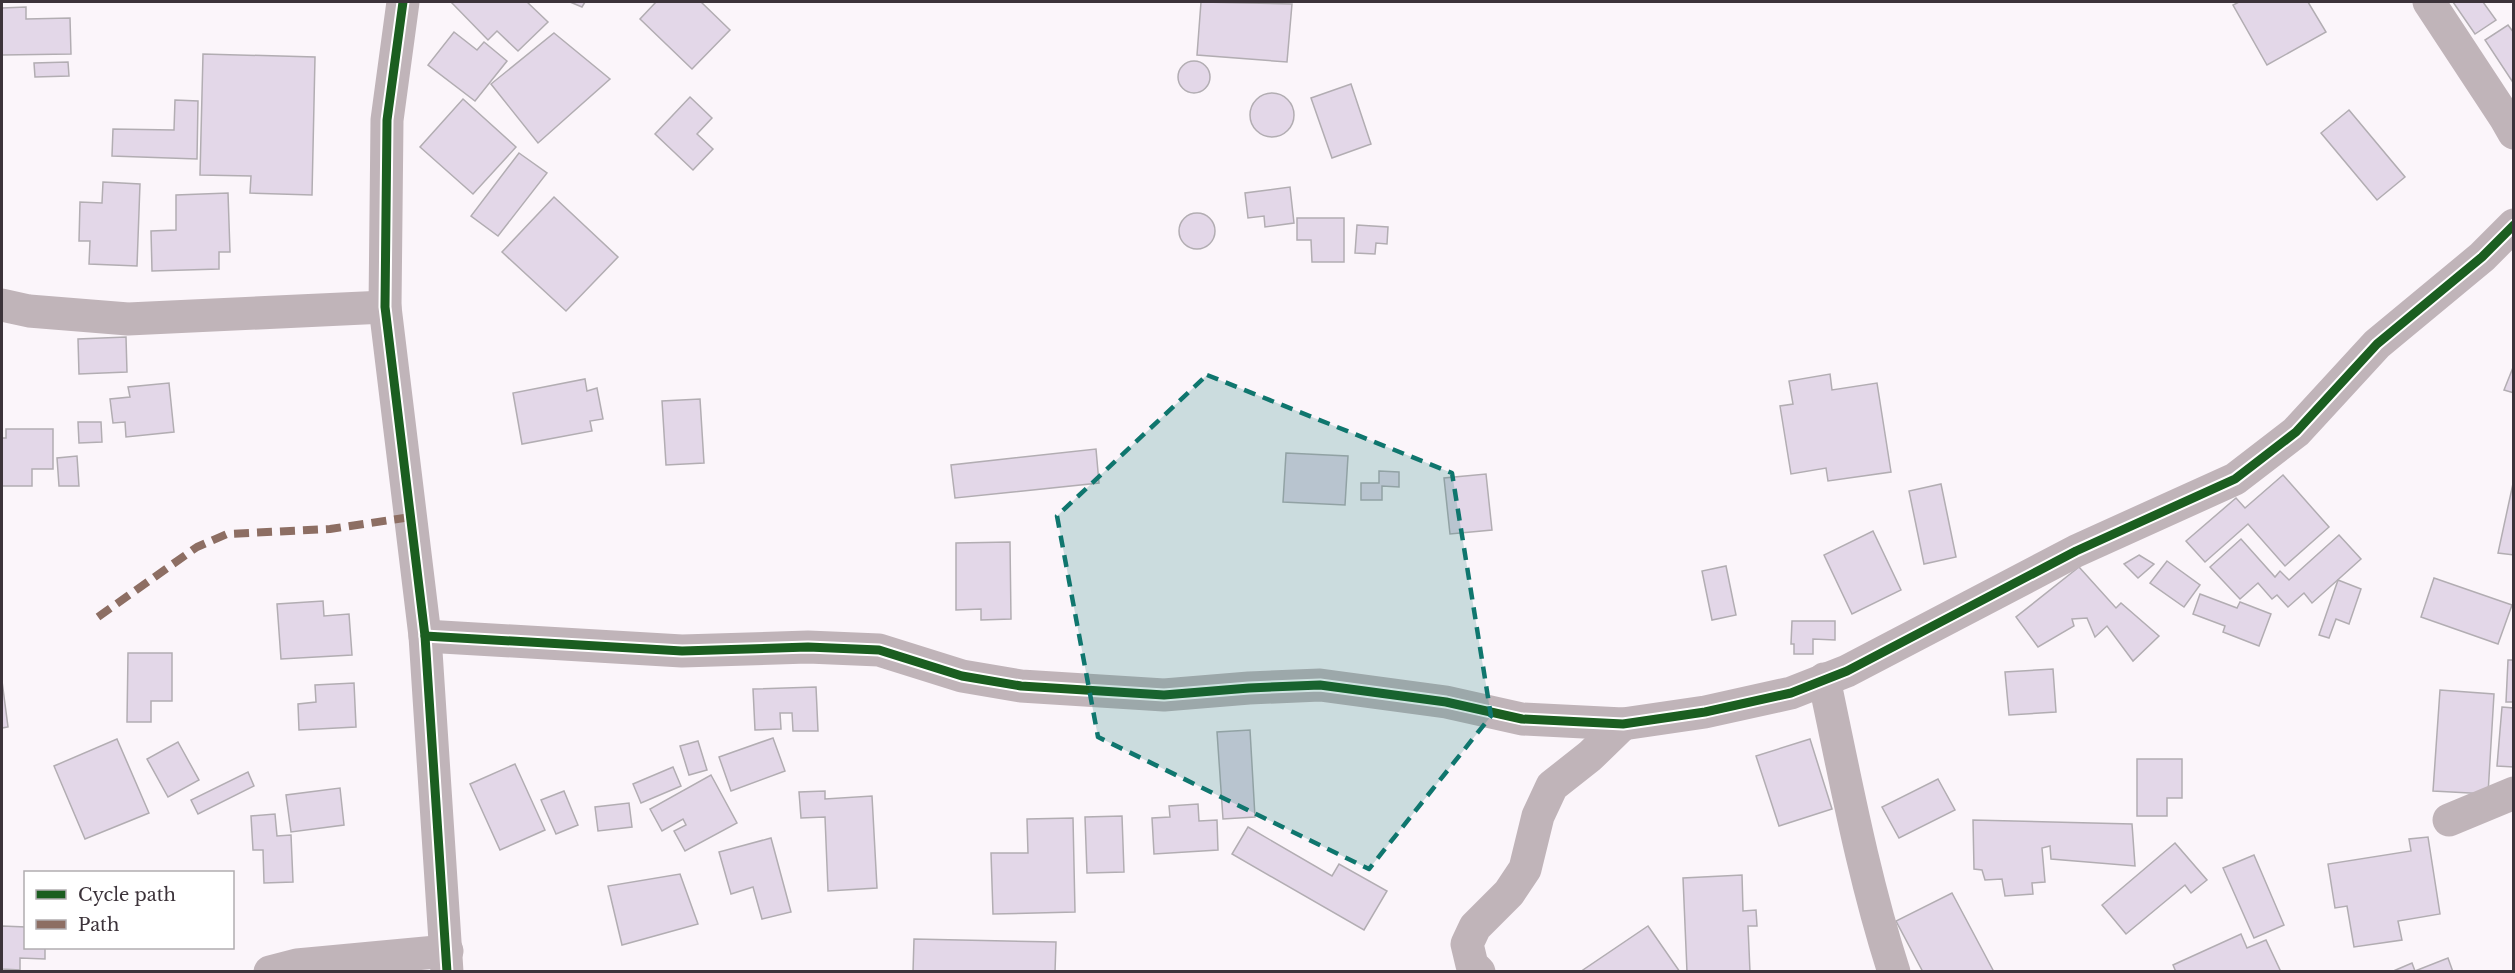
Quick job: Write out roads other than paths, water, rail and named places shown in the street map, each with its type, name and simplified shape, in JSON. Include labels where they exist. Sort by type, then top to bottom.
[{"type":"street","points":[[270,972],[297,965],[447,961],[425,636],[385,307],[387,120],[403,2]]},
{"type":"street","points":[[2429,2],[2514,134]]},
{"type":"street","points":[[425,636],[682,651],[808,647],[879,650],[962,676],[1021,686],[1164,695],[1239,688],[1320,686],[1446,702],[1522,719],[1623,724],[1705,712],[1791,693],[1847,671],[2076,551],[2235,479],[2296,432],[2378,344],[2482,257],[2514,225]]},
{"type":"street","points":[[2,305],[29,311],[128,319],[385,307]]},
{"type":"street","points":[[1824,679],[1862,861],[1878,924],[1894,972]]},
{"type":"street","points":[[1479,972],[1472,965],[1467,944],[1475,927],[1509,893],[1525,869],[1538,816],[1552,786],[1590,756],[1623,724]]},
{"type":"street","points":[[2449,820],[2514,793]]}]
